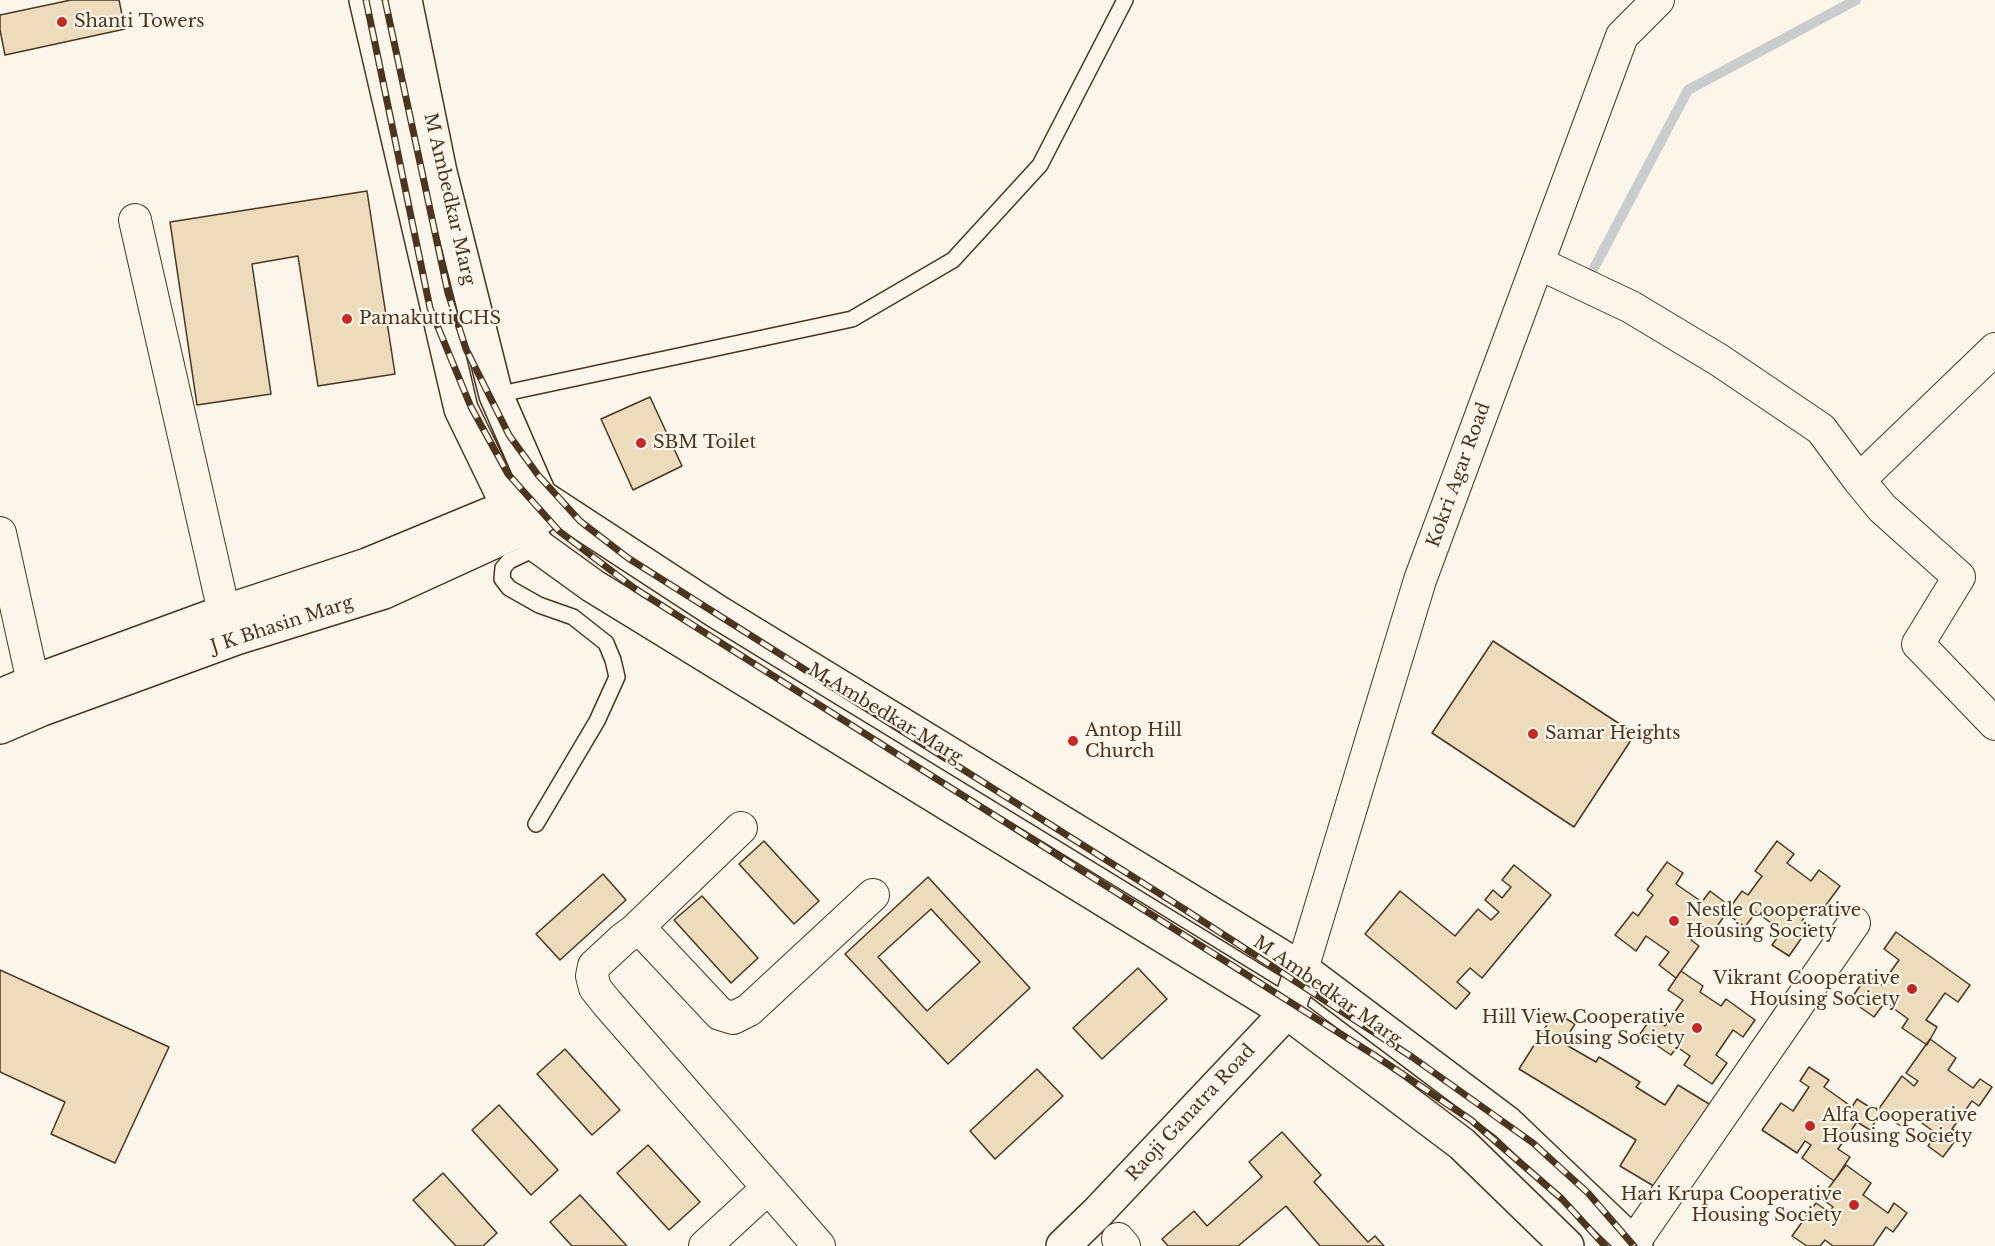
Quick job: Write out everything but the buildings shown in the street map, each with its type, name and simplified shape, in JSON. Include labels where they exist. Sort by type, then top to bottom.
[{"type":"main road","points":[[366,0],[461,409],[524,528],[593,586],[1287,1012],[1462,1144],[1567,1246]]},
{"type":"main road","name":"M Ambedkar Marg","points":[[405,0],[440,172],[496,395],[548,502],[716,611],[1302,969],[1507,1123],[1635,1244]]},
{"type":"main road","name":"J K Bhasin Marg","points":[[0,727],[38,696],[230,625],[384,592],[524,528],[548,502]]},
{"type":"main road","name":"J K Bhasin Marg","points":[[0,696],[38,696]]},
{"type":"main road","name":"Raoji Ganatra Road","points":[[1063,1246],[1287,1012],[1302,969]]},
{"type":"street","name":"Kokri Agar Road","points":[[1302,969],[1420,580],[1622,36],[1658,0]]},
{"type":"street","points":[[135,220],[230,625]]},
{"type":"street","points":[[1538,263],[1631,307],[1719,360],[1821,429],[1882,508],[1959,577],[1918,644],[1995,724]]},
{"type":"street","points":[[1859,480],[1995,349]]},
{"type":"street","points":[[0,533],[38,696]]},
{"type":"street","points":[[741,828],[634,932],[594,966],[592,976],[595,988],[819,1246]]},
{"type":"street","points":[[634,932],[644,933],[720,1014],[733,1018],[749,1010],[873,895]]},
{"type":"street","points":[[1635,1244],[1854,923]]},
{"type":"street","points":[[705,1246],[768,1188]]},
{"type":"lane","points":[[496,395],[852,319],[952,260],[1040,165],[1125,0]]},
{"type":"lane","points":[[524,528],[509,561],[503,568],[502,579],[508,588],[539,604],[573,617],[606,643],[617,677],[597,721],[536,824]]},
{"type":"waterway","points":[[1593,270],[1688,90],[1856,0]]},
{"type":"railway","points":[[366,0],[430,308],[471,407],[508,474],[559,531],[634,588],[1374,1055],[1471,1120],[1562,1199],[1605,1246]]},
{"type":"railway","points":[[385,0],[448,293],[466,349],[509,435],[538,475],[580,521],[628,558],[1184,909],[1412,1057],[1533,1143],[1588,1193],[1634,1246]]},
{"type":"place","name":"Shanti Towers","points":[[62,22]]},
{"type":"place","name":"Pamakutti CHS","points":[[347,319]]},
{"type":"place","name":"SBM Toilet","points":[[641,443]]},
{"type":"place","name":"Samar Heights","points":[[1533,734]]},
{"type":"place","name":"Antop Hill Church","points":[[1073,741]]},
{"type":"place","name":"Nestle Cooperative Housing Society","points":[[1674,921]]},
{"type":"place","name":"Vikrant Cooperative Housing Society","points":[[1912,989]]},
{"type":"place","name":"Hill View Cooperative Housing Society","points":[[1697,1028]]},
{"type":"place","name":"Alfa Cooperative Housing Society","points":[[1810,1126]]},
{"type":"place","name":"Hari Krupa Cooperative Housing Society","points":[[1854,1205]]}]
